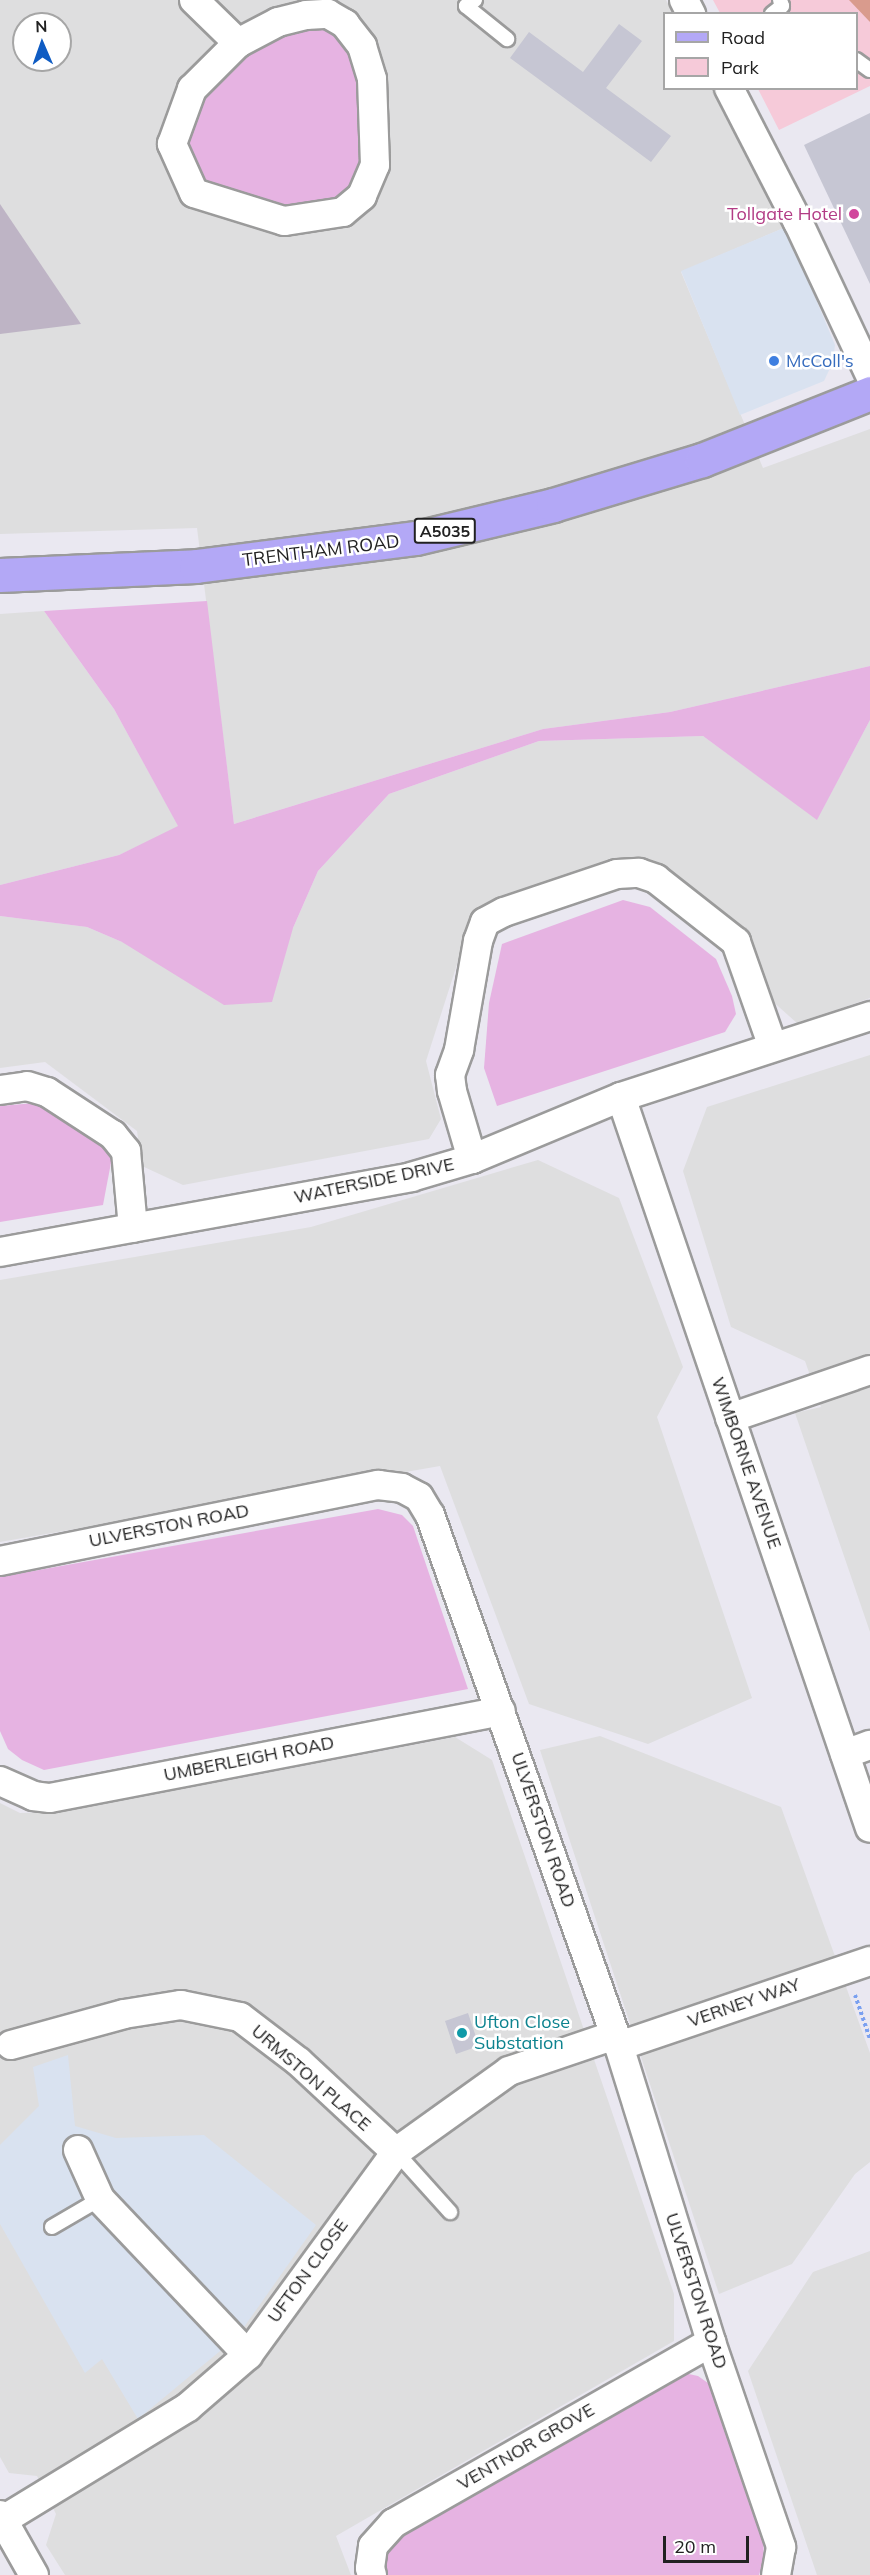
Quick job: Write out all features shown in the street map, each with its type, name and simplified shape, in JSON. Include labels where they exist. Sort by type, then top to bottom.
[{"type":"main road","name":"TRENTHAM ROAD","points":[[0,575],[196,566],[416,538],[553,504],[702,460],[870,393]]},
{"type":"street","points":[[194,0],[238,44]]},
{"type":"street","points":[[327,14],[345,24],[362,46],[372,80],[375,165],[362,196],[343,212],[284,221],[194,193],[171,144],[192,89],[238,44],[278,22],[306,15],[327,14]]},
{"type":"street","points":[[730,90],[798,222],[870,375]]},
{"type":"street","points":[[472,1159],[452,1091],[450,1075],[459,1050],[465,1005],[478,941],[485,922],[504,912],[616,874],[639,873],[656,879],[736,942],[773,1047]]},
{"type":"street","name":"WATERSIDE DRIVE","points":[[0,1252],[411,1177],[472,1159],[621,1097],[870,1016]]},
{"type":"street","points":[[0,1090],[27,1086],[47,1092],[112,1135],[126,1151],[133,1228]]},
{"type":"street","name":"WIMBORNE AVENUE","points":[[621,1097],[676,1253],[730,1418],[857,1749],[870,1828]]},
{"type":"street","points":[[730,1418],[870,1370]]},
{"type":"street","name":"ULVERSTON ROAD","points":[[0,1561],[378,1485],[402,1488],[419,1497],[430,1515],[617,2040],[711,2342],[781,2547],[776,2575]]},
{"type":"street","name":"UMBERLEIGH ROAD","points":[[0,1781],[33,1796],[50,1798],[501,1711]]},
{"type":"street","name":"VERNEY WAY","points":[[617,2040],[858,1965]]},
{"type":"street","name":"URMSTON PLACE","points":[[11,2045],[124,2014],[181,2005],[240,2017],[299,2062],[396,2152]]},
{"type":"street","name":"UFTON CLOSE","points":[[2,2517],[188,2407],[248,2355],[396,2152],[509,2071],[617,2040]]},
{"type":"street","points":[[78,2150],[100,2199],[248,2355]]},
{"type":"street","name":"VENTNOR GROVE","points":[[372,2575],[370,2568],[374,2546],[394,2523],[711,2342]]},
{"type":"street","points":[[2,2517],[34,2575]]},
{"type":"lane","points":[[466,2],[507,39]]},
{"type":"lane","points":[[396,2152],[450,2212]]},
{"type":"lane","points":[[52,2227],[100,2199]]},
{"type":"path","points":[[858,1965],[870,2039]]},
{"type":"shaded area","points":[[0,0],[666,0],[672,12],[663,12],[663,90],[714,90],[786,227],[681,272],[763,468],[870,429],[870,666],[670,712],[543,729],[234,824],[197,528],[0,534]]},
{"type":"shaded area","points":[[849,0],[870,0],[870,22]]},
{"type":"shaded area","points":[[325,20],[356,47],[370,164],[339,206],[284,214],[198,188],[177,143],[197,92],[242,49]]},
{"type":"shaded area","points":[[0,204],[81,324],[0,334]]},
{"type":"shaded area","points":[[786,227],[835,345],[833,362],[824,381],[740,415],[681,271]]},
{"type":"shaded area","points":[[207,601],[234,824],[543,729],[670,712],[870,666],[870,720],[817,820],[703,736],[539,741],[389,794],[318,871],[293,928],[272,1002],[224,1005],[122,942],[87,927],[0,916],[0,885],[119,855],[178,826],[114,709],[44,611]]},
{"type":"shaded area","points":[[44,611],[114,709],[179,827],[119,855],[0,885],[0,614]]},
{"type":"shaded area","points":[[870,720],[870,998],[798,1024],[770,999],[735,930],[631,863],[470,924],[426,1061],[441,1119],[429,1139],[183,1185],[142,1166],[137,1131],[45,1062],[0,1068],[0,916],[87,927],[122,942],[293,928],[318,871],[389,794],[539,741],[703,736],[817,819]]},
{"type":"shaded area","points":[[623,900],[650,907],[716,959],[732,996],[736,1014],[725,1032],[497,1106],[484,1068],[489,1003],[502,944]]},
{"type":"shaded area","points":[[870,1055],[870,1632],[795,1413],[821,1407],[805,1361],[731,1327],[683,1171],[707,1107]]},
{"type":"shaded area","points":[[35,1103],[113,1152],[103,1205],[0,1222],[0,1106]]},
{"type":"shaded area","points":[[538,1160],[619,1198],[683,1367],[657,1417],[752,1698],[648,1744],[529,1704],[440,1466],[0,1542],[0,1280],[311,1227]]},
{"type":"shaded area","points":[[378,1509],[402,1515],[413,1526],[468,1689],[44,1770],[22,1760],[8,1749],[0,1731],[0,1577]]},
{"type":"shaded area","points":[[600,1736],[781,1807],[870,2053],[870,2162],[855,2174],[792,2264],[719,2294],[540,1750]]},
{"type":"shaded area","points":[[455,1737],[492,1760],[674,2294],[674,2341],[336,2536],[351,2575],[65,2575],[46,2545],[56,2514],[37,2476],[9,2473],[0,2457],[0,1803],[20,1813],[61,1812]]},
{"type":"shaded area","points":[[68,2055],[75,2126],[116,2138],[204,2135],[316,2225],[237,2337],[138,2419],[102,2359],[85,2373],[0,2224],[0,2145],[39,2106],[33,2067]]},
{"type":"shaded area","points":[[870,2251],[870,2575],[817,2575],[748,2371],[813,2272]]},
{"type":"shaded area","points":[[684,2373],[698,2376],[708,2383],[724,2411],[763,2537],[764,2559],[759,2575],[385,2575],[385,2551],[393,2540],[490,2481]]},
{"type":"green space","points":[[713,0],[870,0],[870,86],[779,130],[759,90],[858,90],[858,12],[719,12]]},
{"type":"building","points":[[619,24],[642,41],[606,88],[671,136],[651,162],[510,58],[529,32],[583,72]]},
{"type":"building","name":"Tollgate Hotel","points":[[870,113],[870,284],[804,145]]},
{"type":"building","name":"Ufton Close Substation","points":[[468,2013],[479,2046],[456,2054],[445,2021]]},
{"type":"place","name":"Tollgate Hotel","points":[[854,214]]},
{"type":"place","name":"McColl's","points":[[774,361]]},
{"type":"place","name":"Ufton Close Substation","points":[[462,2033]]}]
